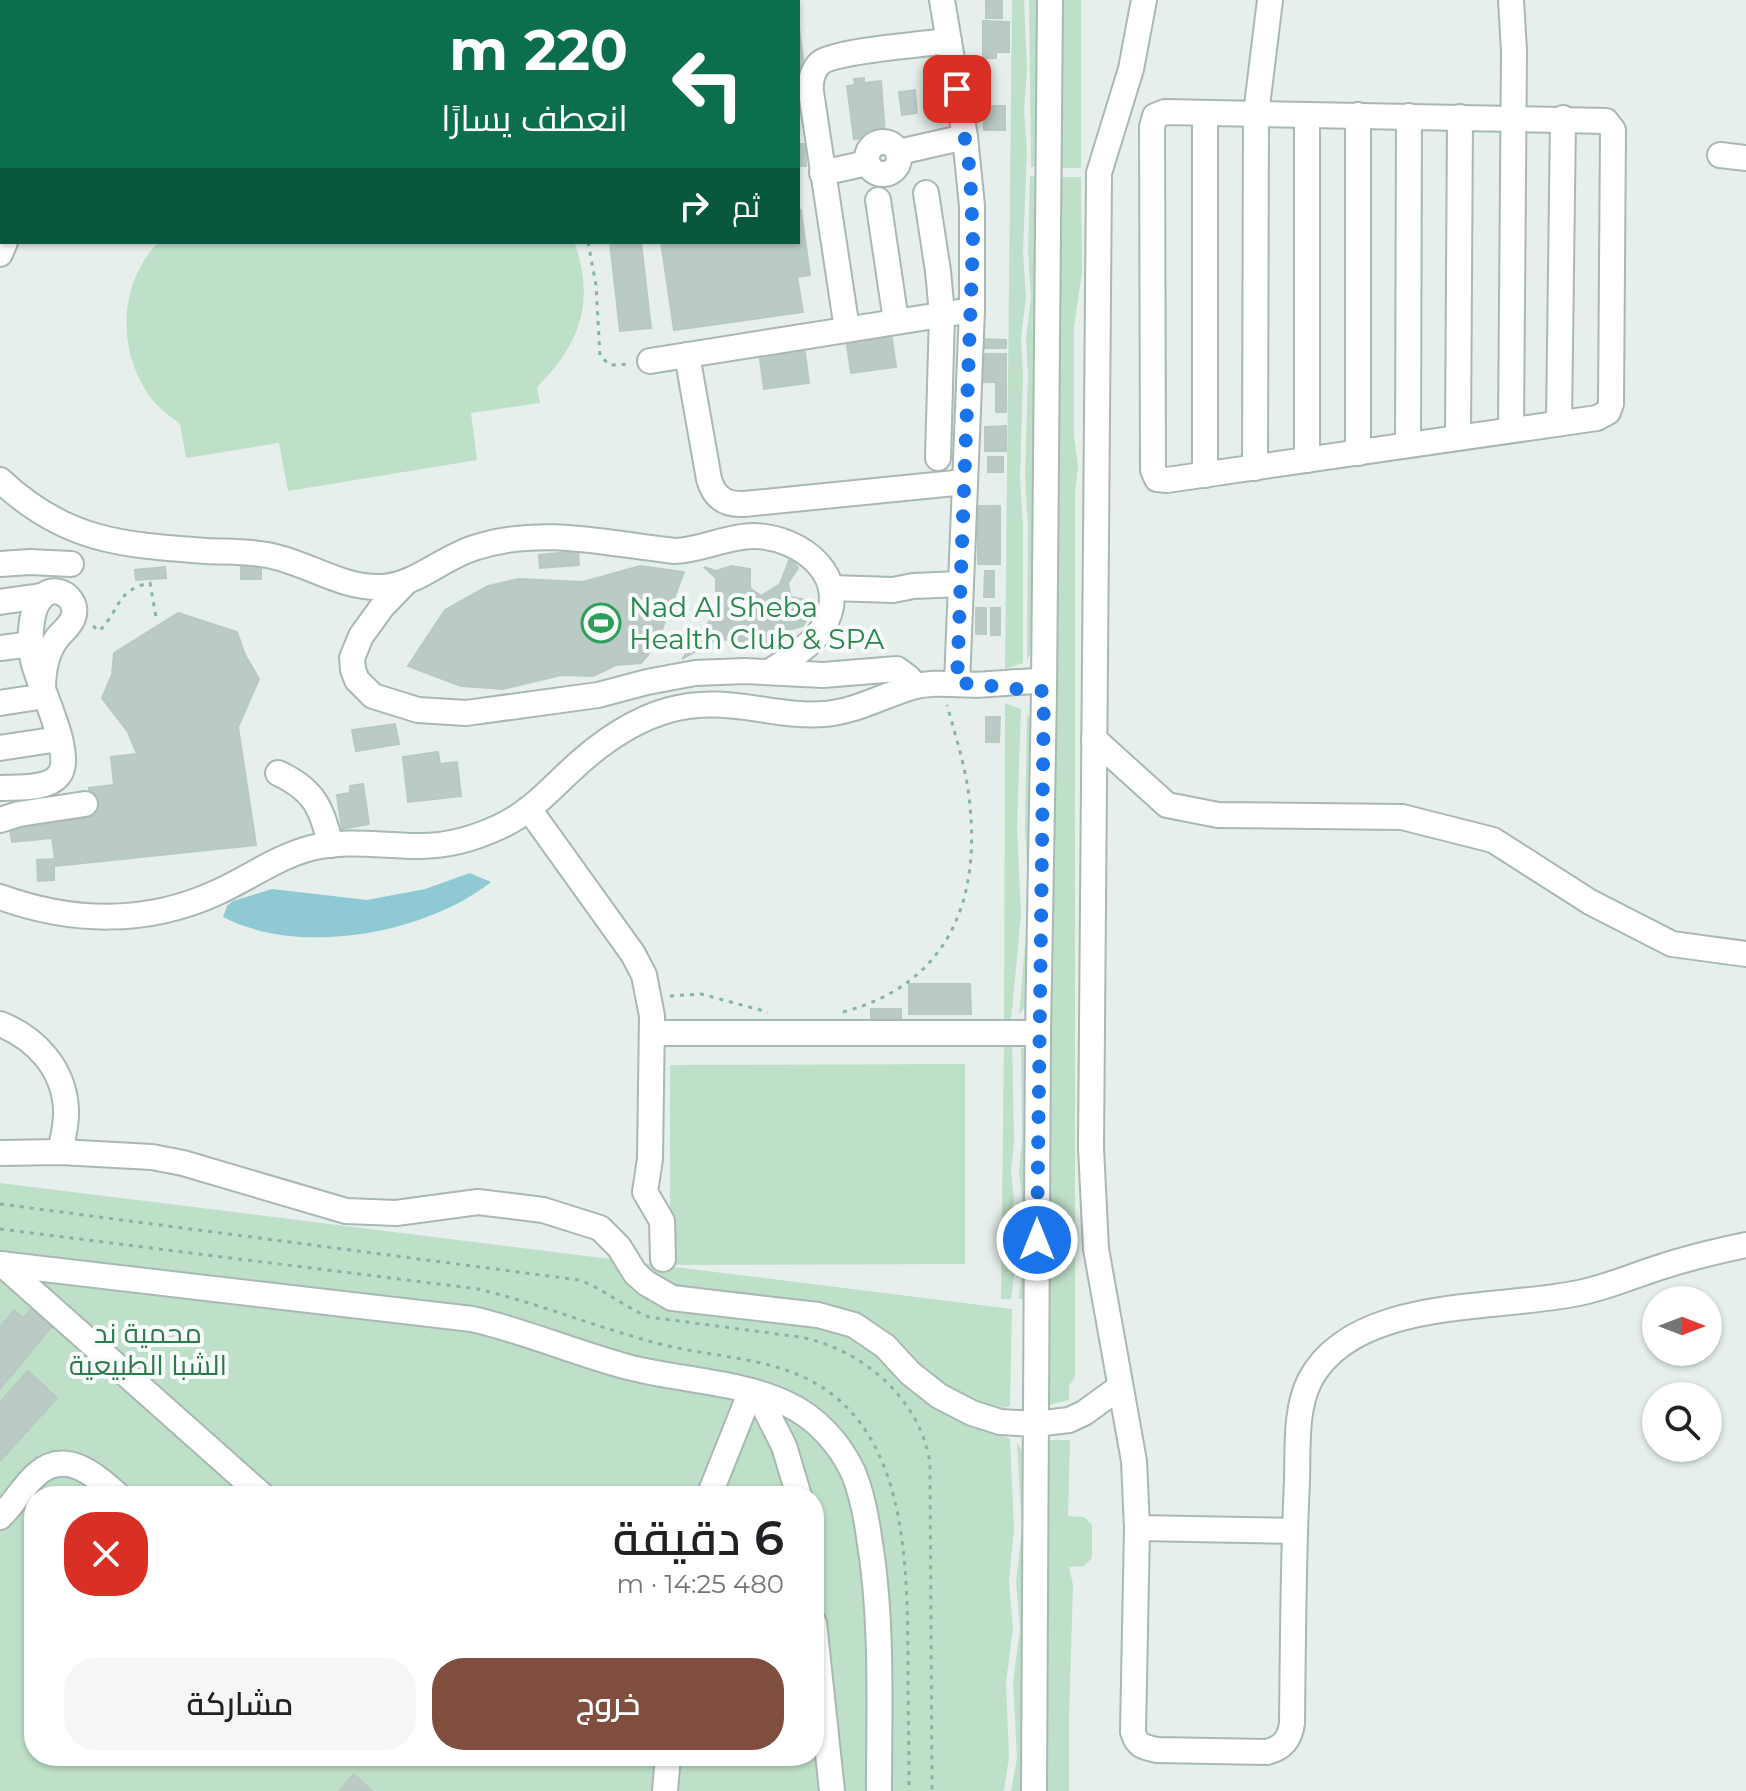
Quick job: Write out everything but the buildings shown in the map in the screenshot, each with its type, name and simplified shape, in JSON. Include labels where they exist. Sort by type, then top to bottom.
[{"type":"street","points":[[942,0],[965,137],[972,206],[972,310],[961,591],[949,683]]},
{"type":"street","points":[[1034,1791],[1038,1033],[1050,0]]},
{"type":"street","points":[[1144,0],[1131,69],[1099,173],[1094,739],[1092,1201],[1096,1249],[1134,1461],[1137,1528],[1133,1732],[1136,1742],[1142,1747],[1157,1750],[1267,1752],[1283,1746],[1288,1739],[1292,1723],[1299,1420],[1309,1381],[1326,1358],[1366,1330],[1392,1321],[1583,1292],[1662,1266],[1746,1245]]},
{"type":"street","points":[[1255,468],[1256,114],[1270,0]]},
{"type":"street","points":[[1511,0],[1514,51],[1511,430]]},
{"type":"street","points":[[847,329],[810,82],[819,64],[836,56],[949,41]]},
{"type":"street","points":[[1162,113],[1256,114],[1563,118],[1609,123],[1613,130],[1611,404],[1608,412],[1597,418],[1205,475],[1157,479],[1154,474],[1152,127],[1155,116],[1162,113]]},
{"type":"street","points":[[1205,113],[1205,475]]},
{"type":"street","points":[[1307,115],[1307,460]]},
{"type":"street","points":[[1358,115],[1358,453]]},
{"type":"street","points":[[1408,445],[1409,116]]},
{"type":"street","points":[[1458,438],[1460,117]]},
{"type":"street","points":[[1559,423],[1563,118]]},
{"type":"street","points":[[822,173],[867,163],[877,174],[885,175],[898,167],[899,152],[965,137]]},
{"type":"street","points":[[1720,155],[1746,158]]},
{"type":"street","points":[[926,193],[942,314],[938,458]]},
{"type":"street","points":[[878,200],[896,321]]},
{"type":"street","points":[[650,361],[972,310]]},
{"type":"street","points":[[687,355],[709,479],[712,488],[725,502],[744,504],[965,482]]},
{"type":"street","points":[[0,480],[41,513],[90,536],[143,547],[269,555],[293,561],[347,584],[377,587],[406,582],[475,547],[517,538],[561,536],[675,551],[691,551],[738,537],[772,538],[803,550],[826,573],[831,588],[831,604],[819,632],[769,672]]},
{"type":"street","points":[[0,564],[71,564]]},
{"type":"street","points":[[406,582],[382,607],[361,636],[352,658],[353,670],[364,689],[395,704],[442,713],[466,713],[598,695],[695,673],[823,675],[897,669],[909,678],[911,687]]},
{"type":"street","points":[[347,584],[361,608],[361,636]]},
{"type":"street","points":[[831,588],[893,590],[913,586],[961,591]]},
{"type":"street","points":[[0,602],[58,592],[67,595],[73,603],[75,612],[72,621],[50,650],[45,662],[44,693]]},
{"type":"street","points":[[0,788],[51,782],[63,766],[59,739],[33,660],[33,614],[41,596]]},
{"type":"street","points":[[0,648],[31,644]]},
{"type":"street","points":[[0,897],[67,916],[106,918],[144,915],[217,893],[271,864],[321,847],[423,846],[479,836],[529,809],[590,753],[615,735],[669,710],[697,704],[725,703],[822,714],[865,706],[911,687],[1005,681],[1044,686]]},
{"type":"street","points":[[0,703],[44,693]]},
{"type":"street","points":[[0,748],[59,739]]},
{"type":"street","points":[[1094,739],[1167,805],[1218,815],[1402,817],[1447,828],[1493,840],[1590,902],[1672,944],[1746,954]]},
{"type":"street","points":[[278,773],[294,780],[321,807],[321,847]]},
{"type":"street","points":[[0,820],[85,804]]},
{"type":"street","points":[[529,809],[633,954],[644,975],[650,998],[652,1033],[650,1159],[645,1192],[662,1221],[663,1259]]},
{"type":"street","points":[[0,1024],[26,1037],[55,1068],[63,1089],[66,1110],[60,1152]]},
{"type":"street","points":[[652,1033],[1038,1033]]},
{"type":"street","points":[[0,1153],[121,1154],[183,1163],[346,1211],[396,1213],[478,1202],[543,1210],[600,1228],[611,1236],[635,1273],[658,1292],[687,1301],[818,1315],[854,1325],[885,1346],[924,1386],[955,1405],[987,1418],[1069,1420],[1120,1387]]},
{"type":"street","points":[[1,1264],[472,1319],[505,1326],[628,1367],[754,1392],[787,1404],[814,1421],[837,1445],[864,1503],[877,1607],[879,1791]]},
{"type":"street","points":[[1,1264],[252,1486]]},
{"type":"street","points":[[713,1486],[754,1392]]},
{"type":"street","points":[[754,1392],[784,1446],[796,1486]]},
{"type":"street","points":[[27,1486],[38,1473],[61,1464],[85,1468],[107,1486]]},
{"type":"street","points":[[0,1517],[24,1489]]},
{"type":"street","points":[[1137,1528],[1295,1531]]},
{"type":"street","points":[[824,1716],[832,1791]]},
{"type":"street","points":[[665,1791],[667,1766]]},
{"type":"path","points":[[588,244],[596,285],[602,360],[615,366],[650,361]]},
{"type":"path","points":[[75,612],[99,631],[110,621],[117,603],[134,586],[150,583],[156,617]]},
{"type":"path","points":[[833,1014],[865,1006],[912,979],[942,948],[958,920],[970,863],[970,804],[949,683]]},
{"type":"path","points":[[650,998],[701,994],[780,1013]]},
{"type":"path","points":[[0,1229],[478,1289],[513,1297],[667,1346],[766,1364],[801,1376],[835,1396],[862,1425],[882,1459],[894,1495],[908,1605],[909,1791]]},
{"type":"green space","points":[[1012,0],[1024,0],[1027,68],[1023,251],[1026,298],[1021,337],[1020,478],[1023,663],[1005,669]]},
{"type":"green space","points":[[1029,0],[1041,0],[1039,167],[1031,167]]},
{"type":"green space","points":[[1057,0],[1081,0],[1081,168],[1056,168]]},
{"type":"green space","points":[[1030,176],[1039,176],[1034,647],[1027,660],[1028,527],[1025,478],[1026,338],[1031,298],[1028,252]]},
{"type":"green space","points":[[1056,177],[1081,177],[1082,272],[1074,327],[1074,436],[1078,466],[1075,495],[1075,1377],[1069,1386],[1069,1400],[1046,1406]]},
{"type":"green space","points":[[157,244],[575,244],[584,284],[583,303],[580,321],[564,355],[537,387],[540,403],[471,413],[477,460],[288,491],[279,443],[186,458],[180,424],[160,408],[146,390],[135,370],[129,348],[126,325],[128,302],[144,260]]},
{"type":"green space","points":[[1005,703],[1021,709],[1017,827],[1021,915],[1011,1020],[1004,1022]]},
{"type":"green space","points":[[1027,715],[1034,724],[1027,1004],[1019,1014],[1029,901],[1025,827]]},
{"type":"green space","points":[[1004,1041],[1012,1042],[1014,1142],[1011,1170],[1014,1201],[1010,1229],[1015,1267],[1011,1299],[1001,1299]]},
{"type":"green space","points":[[1021,1046],[1027,1053],[1030,1299],[1019,1299],[1022,1267],[1018,1229],[1022,1201],[1019,1170],[1022,1142]]},
{"type":"green space","points":[[965,1064],[965,1264],[670,1265],[670,1065]]},
{"type":"green space","name":"محمية ند الشبا الطبيعية","points":[[0,1183],[1012,1309],[1010,1406],[1000,1409],[1000,1434],[1010,1439],[1014,1529],[1009,1582],[1013,1628],[1006,1682],[1009,1757],[1004,1791],[0,1791]]},
{"type":"green space","points":[[1046,1440],[1070,1440],[1068,1516],[1084,1517],[1092,1525],[1092,1558],[1084,1566],[1069,1567],[1073,1585],[1069,1791],[1043,1791]]},
{"type":"green space","points":[[1017,1443],[1025,1455],[1025,1791],[1011,1791],[1017,1758],[1013,1682],[1020,1628],[1016,1582],[1022,1529]]},
{"type":"water","points":[[470,873],[491,882],[464,900],[432,915],[361,934],[288,936],[254,929],[223,917],[227,906],[233,901],[272,889],[367,900],[425,889]]},
{"type":"place","name":"Nad Al Sheba Health Club & SPA","points":[[601,623]]},
{"type":"route","points":[[957,89],[970,171],[973,241],[957,683],[1044,691],[1037,1240]]}]
